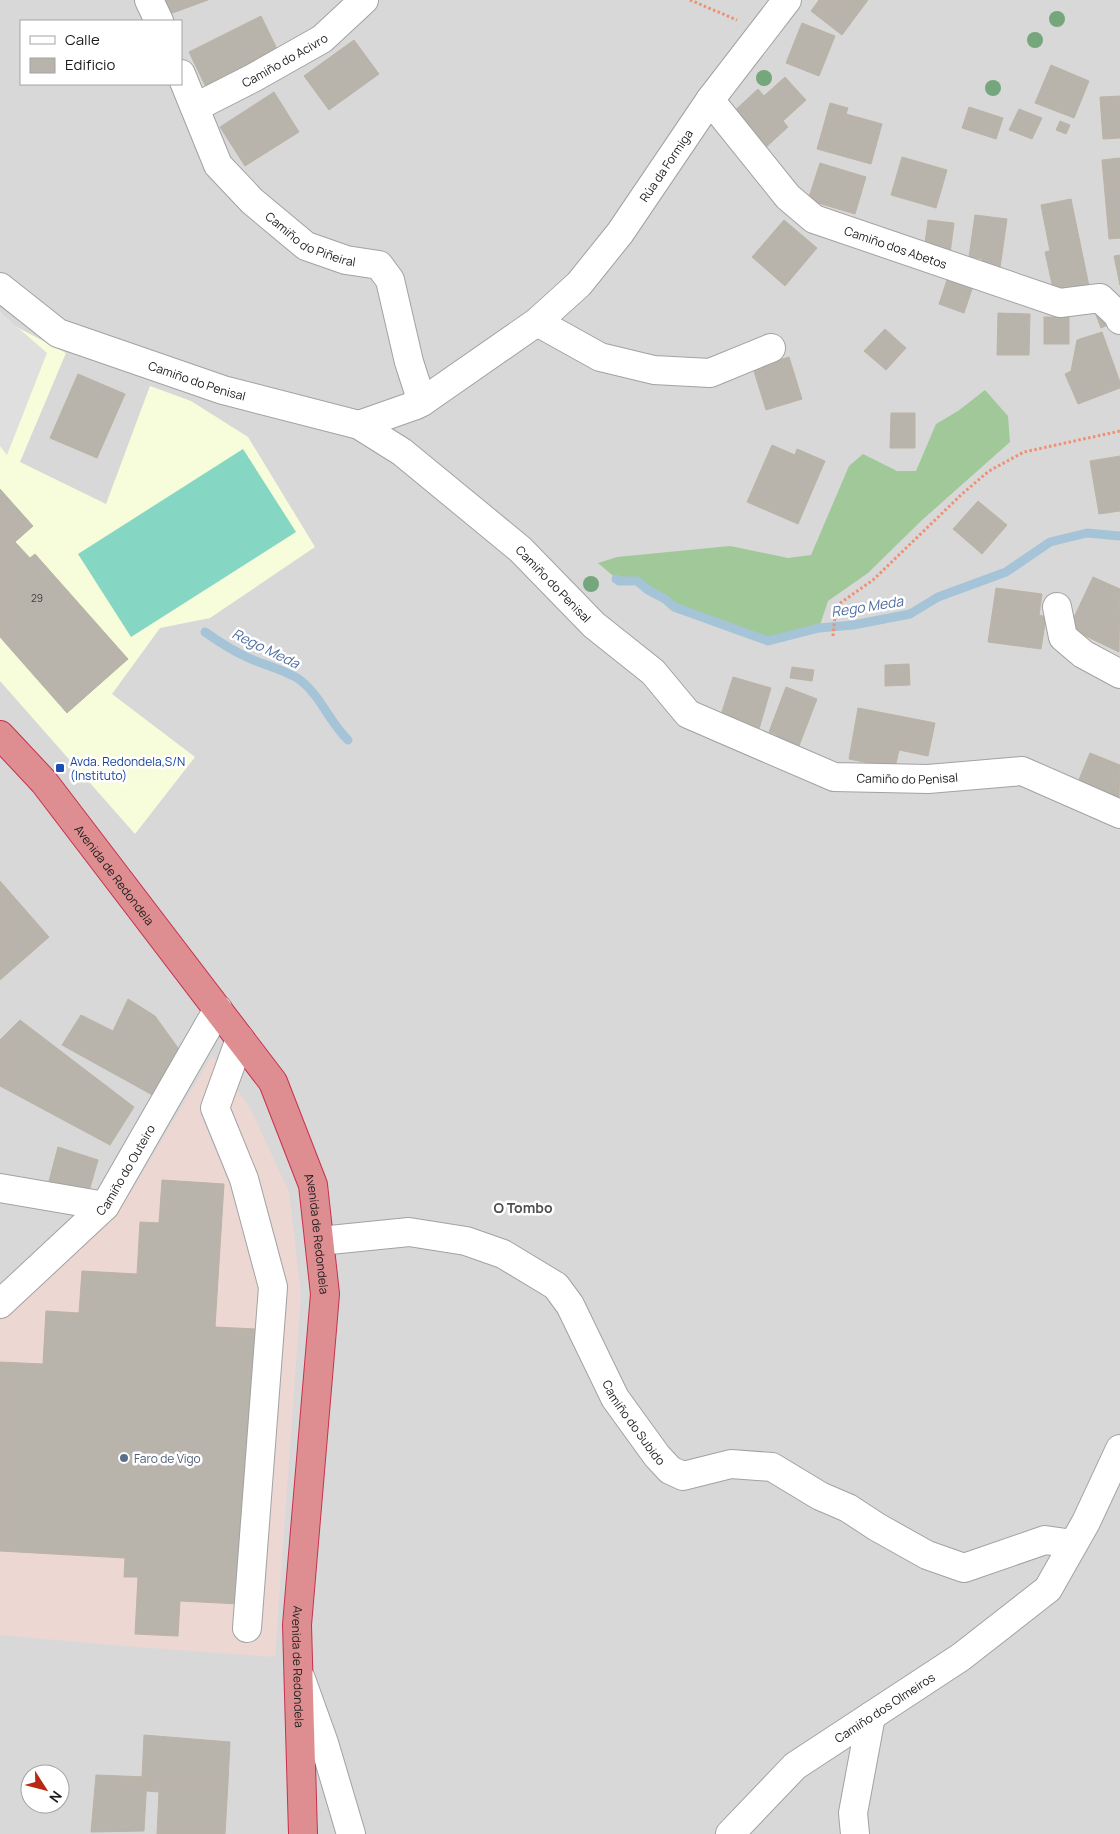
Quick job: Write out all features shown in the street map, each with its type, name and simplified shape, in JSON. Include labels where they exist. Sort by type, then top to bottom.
[{"type":"highway","name":"Avenida de Redondela","points":[[0,735],[44,782],[273,1082],[314,1185],[326,1294],[298,1625],[303,1834]]},
{"type":"street","points":[[149,0],[159,20]]},
{"type":"street","name":"Camiño do Acivro","points":[[196,107],[322,40],[364,0]]},
{"type":"street","name":"Rúa da Formiga","points":[[359,425],[422,402],[537,322],[580,284],[620,233],[710,100],[787,0]]},
{"type":"street","name":"Camiño do Piñeiral","points":[[182,76],[218,165],[252,201],[306,246],[346,260],[379,265],[390,280],[409,362],[422,402]]},
{"type":"street","name":"Camiño dos Abetos","points":[[710,100],[788,197],[814,219],[1060,303],[1100,298],[1118,315],[1120,320]]},
{"type":"street","name":"Camiño do Penisal","points":[[0,286],[58,333],[223,390],[359,425],[402,452],[520,550],[594,625],[654,672],[688,714],[834,777],[928,779],[1022,771],[1120,814]]},
{"type":"street","points":[[537,322],[600,357],[654,370],[710,373],[771,348]]},
{"type":"street","points":[[1057,607],[1063,637],[1083,654],[1120,674]]},
{"type":"street","name":"Camiño do Outeiro","points":[[0,1304],[105,1206],[218,1009]]},
{"type":"street","points":[[240,1039],[215,1108],[244,1179],[272,1287],[247,1628]]},
{"type":"street","points":[[0,1188],[105,1206]]},
{"type":"street","name":"Camiño do Subido","points":[[320,1241],[409,1232],[466,1241],[503,1254],[556,1286],[570,1305],[615,1398],[657,1456],[670,1470],[683,1476],[731,1464],[772,1466],[820,1496],[848,1508],[877,1527],[927,1555],[964,1568],[1045,1540],[1072,1544]]},
{"type":"street","points":[[1072,1544],[1086,1522],[1120,1449]]},
{"type":"street","name":"Camiño dos Olmeiros","points":[[730,1834],[795,1766],[961,1657],[1048,1589],[1072,1544]]},
{"type":"street","points":[[298,1671],[324,1743],[351,1834]]},
{"type":"street","points":[[855,1834],[853,1813],[871,1716]]},
{"type":"path","points":[[690,0],[763,32]]},
{"type":"path","points":[[833,636],[836,606],[873,580],[962,494],[989,471],[1024,452],[1120,431]]},
{"type":"shaded area","points":[[0,0],[1120,0],[1120,1834],[0,1834]]},
{"type":"shaded area","points":[[0,312],[15,326],[66,353],[20,462],[106,504],[150,386],[191,401],[248,437],[315,547],[210,618],[160,628],[112,694],[195,757],[135,834],[0,681]]},
{"type":"shaded area","points":[[0,312],[47,353],[7,455],[0,446]]},
{"type":"shaded area","points":[[212,1056],[249,1106],[289,1192],[301,1294],[275,1657],[0,1635],[0,1315],[125,1202]]},
{"type":"green space","points":[[985,390],[1008,416],[1010,442],[921,521],[868,573],[828,601],[819,628],[768,641],[674,607],[637,581],[619,581],[598,563],[617,557],[730,546],[788,558],[811,555],[849,466],[863,454],[897,471],[916,471],[936,424],[958,411]]},
{"type":"green space","points":[[243,449],[296,532],[131,637],[78,554]]},
{"type":"building","points":[[162,0],[208,0],[167,15]]},
{"type":"building","points":[[819,0],[868,0],[842,35],[811,11]]},
{"type":"building","points":[[261,16],[278,51],[206,87],[189,52]]},
{"type":"building","points":[[802,23],[835,36],[819,76],[786,63]]},
{"type":"building","points":[[354,40],[379,74],[329,110],[304,76]]},
{"type":"building","points":[[1051,65],[1089,81],[1074,118],[1035,103]]},
{"type":"building","points":[[785,77],[806,100],[783,121],[788,127],[763,150],[731,114],[758,89],[764,96]]},
{"type":"building","points":[[274,92],[299,132],[245,166],[220,127]]},
{"type":"building","points":[[1120,96],[1120,138],[1103,139],[1100,97]]},
{"type":"building","points":[[830,103],[848,108],[846,114],[882,124],[871,164],[817,149]]},
{"type":"building","points":[[969,107],[1003,118],[996,139],[962,128]]},
{"type":"building","points":[[1019,109],[1042,118],[1032,139],[1009,130]]},
{"type":"building","points":[[1060,121],[1070,125],[1066,134],[1056,130]]},
{"type":"building","points":[[902,157],[947,170],[936,208],[891,195]]},
{"type":"building","points":[[1120,158],[1120,238],[1109,239],[1102,160]]},
{"type":"building","points":[[820,163],[866,177],[855,214],[808,200]]},
{"type":"building","points":[[1071,199],[1089,286],[1054,293],[1045,252],[1050,251],[1041,205]]},
{"type":"building","points":[[975,215],[1007,219],[999,275],[981,273],[982,259],[969,257]]},
{"type":"building","points":[[784,220],[817,248],[785,286],[752,257]]},
{"type":"building","points":[[928,220],[954,223],[950,254],[924,251]]},
{"type":"building","points":[[1120,255],[1120,285],[1114,256]]},
{"type":"building","points":[[948,277],[973,286],[964,313],[939,304]]},
{"type":"building","points":[[1104,309],[1110,324],[1101,328],[1095,312]]},
{"type":"building","points":[[998,313],[1030,314],[1029,355],[997,355]]},
{"type":"building","points":[[1044,317],[1069,317],[1069,344],[1044,344]]},
{"type":"building","points":[[885,329],[906,348],[886,370],[864,351]]},
{"type":"building","points":[[1102,332],[1120,382],[1120,388],[1078,404],[1065,374],[1071,371],[1077,340]]},
{"type":"building","points":[[789,357],[802,399],[766,410],[753,368]]},
{"type":"building","points":[[78,374],[125,394],[97,458],[50,438]]},
{"type":"building","points":[[891,413],[915,413],[915,448],[890,448]]},
{"type":"building","points":[[772,445],[795,455],[797,449],[825,461],[798,524],[747,502]]},
{"type":"building","points":[[1120,456],[1120,511],[1099,514],[1090,461]]},
{"type":"building","points":[[0,489],[33,526],[15,542],[30,558],[35,554],[128,659],[67,713],[0,637]]},
{"type":"building","points":[[978,501],[1007,525],[982,554],[953,529]]},
{"type":"building","points":[[1093,577],[1120,589],[1119,652],[1069,628]]},
{"type":"building","points":[[996,588],[1042,594],[1039,615],[1046,617],[1041,649],[988,642]]},
{"type":"building","points":[[909,664],[910,685],[885,686],[885,665]]},
{"type":"building","points":[[792,667],[814,670],[812,681],[790,678]]},
{"type":"building","points":[[733,677],[771,688],[759,729],[720,718]]},
{"type":"building","points":[[786,687],[817,699],[797,751],[774,742],[777,735],[769,732]]},
{"type":"building","points":[[858,708],[935,723],[928,756],[899,750],[895,768],[849,759]]},
{"type":"building","points":[[1090,753],[1120,765],[1119,799],[1078,782]]},
{"type":"building","points":[[0,881],[49,937],[0,980]]},
{"type":"building","points":[[128,999],[155,1016],[181,1052],[156,1097],[62,1045],[81,1015],[113,1031]]},
{"type":"building","points":[[20,1020],[134,1107],[110,1145],[0,1086],[0,1040]]},
{"type":"building","points":[[58,1147],[98,1160],[88,1195],[47,1189]]},
{"type":"building","name":"Faro de Vigo","points":[[162,1180],[224,1184],[215,1327],[256,1329],[240,1604],[180,1601],[178,1636],[135,1634],[138,1577],[124,1577],[125,1558],[0,1551],[0,1362],[43,1364],[46,1311],[79,1313],[82,1271],[137,1274],[140,1222],[159,1223]]},
{"type":"building","points":[[144,1735],[230,1742],[228,1782],[142,1777]]},
{"type":"building","points":[[96,1775],[147,1777],[144,1831],[91,1832]]},
{"type":"building","points":[[147,1777],[228,1782],[225,1834],[157,1834],[159,1792],[147,1791]]},
{"type":"waterway","name":"Rego Meda","points":[[616,579],[619,581],[637,581],[674,607],[768,641],[819,628],[853,625],[910,614],[938,597],[1006,572],[1050,542],[1087,533],[1120,536]]},
{"type":"waterway","name":"Rego Meda","points":[[205,632],[239,653],[300,680],[313,693],[348,740]]},
{"type":"place","name":"Avda. Redondela,S/N (Instituto)","points":[[60,768]]},
{"type":"place","name":"Faro de Vigo","points":[[124,1458]]},
{"type":"district","name":"O Tombo","points":[[523,1207]]}]
